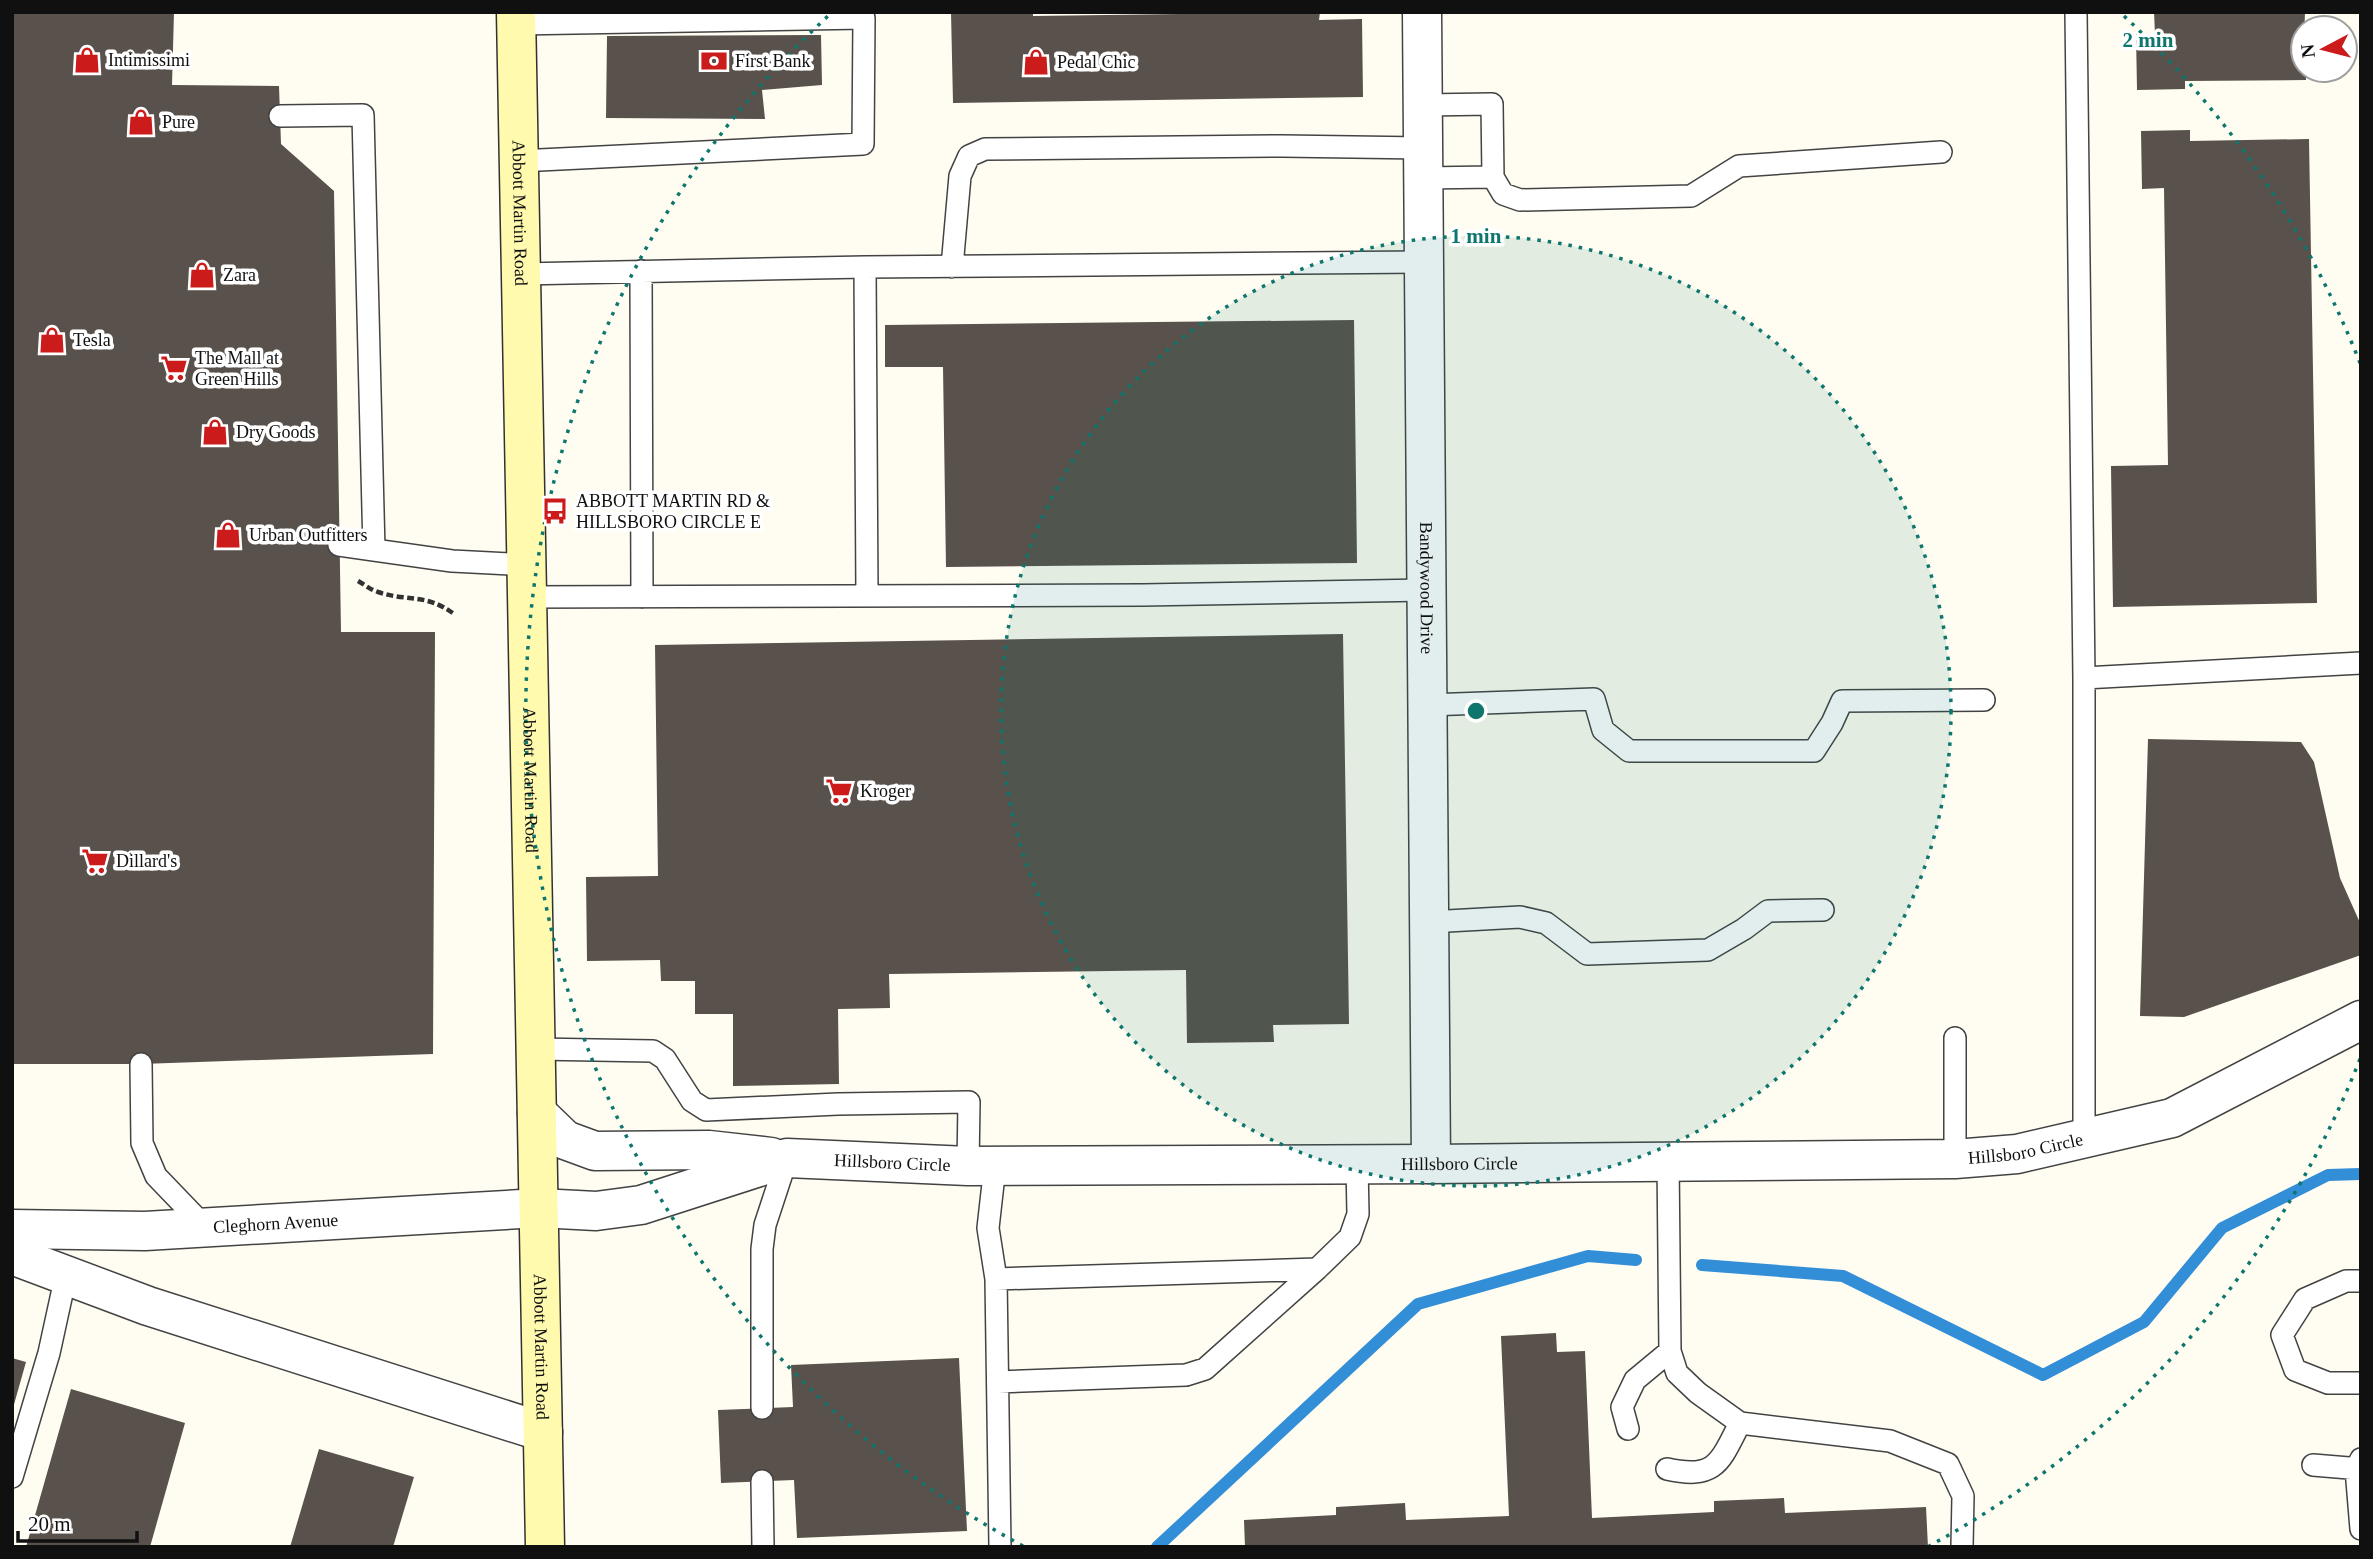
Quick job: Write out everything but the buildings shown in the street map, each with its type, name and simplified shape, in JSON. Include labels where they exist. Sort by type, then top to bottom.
[{"type":"main road","name":"Abbott Martin Road","points":[[517,18],[545,1547]]},
{"type":"street","name":"Bandywood Drive","points":[[1422,12],[1431,1164]]},
{"type":"street","name":"Hillsboro Circle","points":[[539,1208],[596,1211],[641,1205],[787,1158],[981,1166],[1357,1165],[1955,1159],[2017,1154],[2172,1118],[2361,1020]]},
{"type":"street","points":[[537,1113],[565,1140],[595,1151],[709,1150],[787,1158]]},
{"type":"street","name":"Cleghorn Avenue","points":[[12,1229],[145,1231],[539,1208]]},
{"type":"street","points":[[12,1255],[148,1306],[543,1432]]},
{"type":"lane","points":[[2076,12],[2084,678],[2084,1138]]},
{"type":"lane","points":[[517,18],[864,18],[863,144],[519,161]]},
{"type":"lane","points":[[1423,105],[1492,104],[1493,177],[1503,194],[1520,200],[1691,196],[1740,166],[1941,152]]},
{"type":"lane","points":[[281,116],[363,115],[374,550]]},
{"type":"lane","points":[[952,267],[960,176],[969,156],[985,149],[1282,146],[1423,163],[1493,177]]},
{"type":"lane","points":[[521,274],[864,267],[1423,262]]},
{"type":"lane","points":[[864,267],[867,596]]},
{"type":"lane","points":[[641,271],[642,597]]},
{"type":"lane","points":[[339,545],[452,561],[527,581],[642,597],[1143,595],[1426,590]]},
{"type":"lane","points":[[2084,678],[2361,663]]},
{"type":"lane","points":[[1427,705],[1594,699],[1603,730],[1629,751],[1814,751],[1842,701],[1984,701]]},
{"type":"lane","points":[[1429,922],[1520,917],[1546,923],[1587,954],[1708,950],[1768,911],[1823,910]]},
{"type":"lane","points":[[1955,1038],[1955,1159]]},
{"type":"lane","points":[[536,1049],[653,1051],[665,1059],[692,1101],[706,1110],[969,1102],[981,1166],[996,1279],[1000,1547]]},
{"type":"lane","points":[[141,1064],[142,1143],[156,1176],[205,1227]]},
{"type":"lane","points":[[762,1408],[762,1249],[765,1225],[787,1158]]},
{"type":"lane","points":[[1668,1160],[1670,1351],[1677,1373],[1698,1393],[1740,1423],[1890,1441],[1948,1464],[1963,1496],[1962,1547]]},
{"type":"lane","points":[[998,1382],[1195,1374],[1205,1369],[1350,1237],[1358,1214],[1357,1165]]},
{"type":"lane","points":[[996,1279],[1317,1269]]},
{"type":"lane","points":[[12,1477],[49,1353],[66,1275]]},
{"type":"lane","points":[[2361,1281],[2346,1281],[2305,1299],[2282,1335],[2295,1370],[2328,1383],[2361,1383]]},
{"type":"lane","points":[[1628,1429],[1622,1408],[1635,1380],[1670,1351]]},
{"type":"lane","points":[[1667,1469],[1704,1472],[1721,1460],[1740,1423]]},
{"type":"lane","points":[[2313,1465],[2359,1466],[2361,1529]]},
{"type":"lane","points":[[762,1481],[763,1547]]},
{"type":"path","points":[[356,580],[377,592],[439,603],[454,614]]},
{"type":"waterway","points":[[1702,1265],[1843,1276],[2043,1375],[2144,1322],[2222,1228],[2328,1175],[2361,1174]]},
{"type":"waterway","points":[[1157,1547],[1418,1304],[1588,1256],[1636,1260]]},
{"type":"place","name":"Intimissimi","points":[[87,60]]},
{"type":"place","name":"First Bank","points":[[714,61]]},
{"type":"place","name":"Pedal Chic","points":[[1036,62]]},
{"type":"place","name":"Pure","points":[[141,122]]},
{"type":"place","name":"Zara","points":[[202,275]]},
{"type":"place","name":"Tesla","points":[[52,340]]},
{"type":"place","name":"The Mall at Green Hills","points":[[174,368]]},
{"type":"place","name":"Dry Goods","points":[[215,432]]},
{"type":"place","name":"ABBOTT MARTIN RD & HILLSBORO CIRCLE E","points":[[555,511]]},
{"type":"place","name":"Urban Outfitters","points":[[228,535]]},
{"type":"place","name":"Kroger","points":[[839,791]]},
{"type":"place","name":"Dillard's","points":[[95,861]]}]
